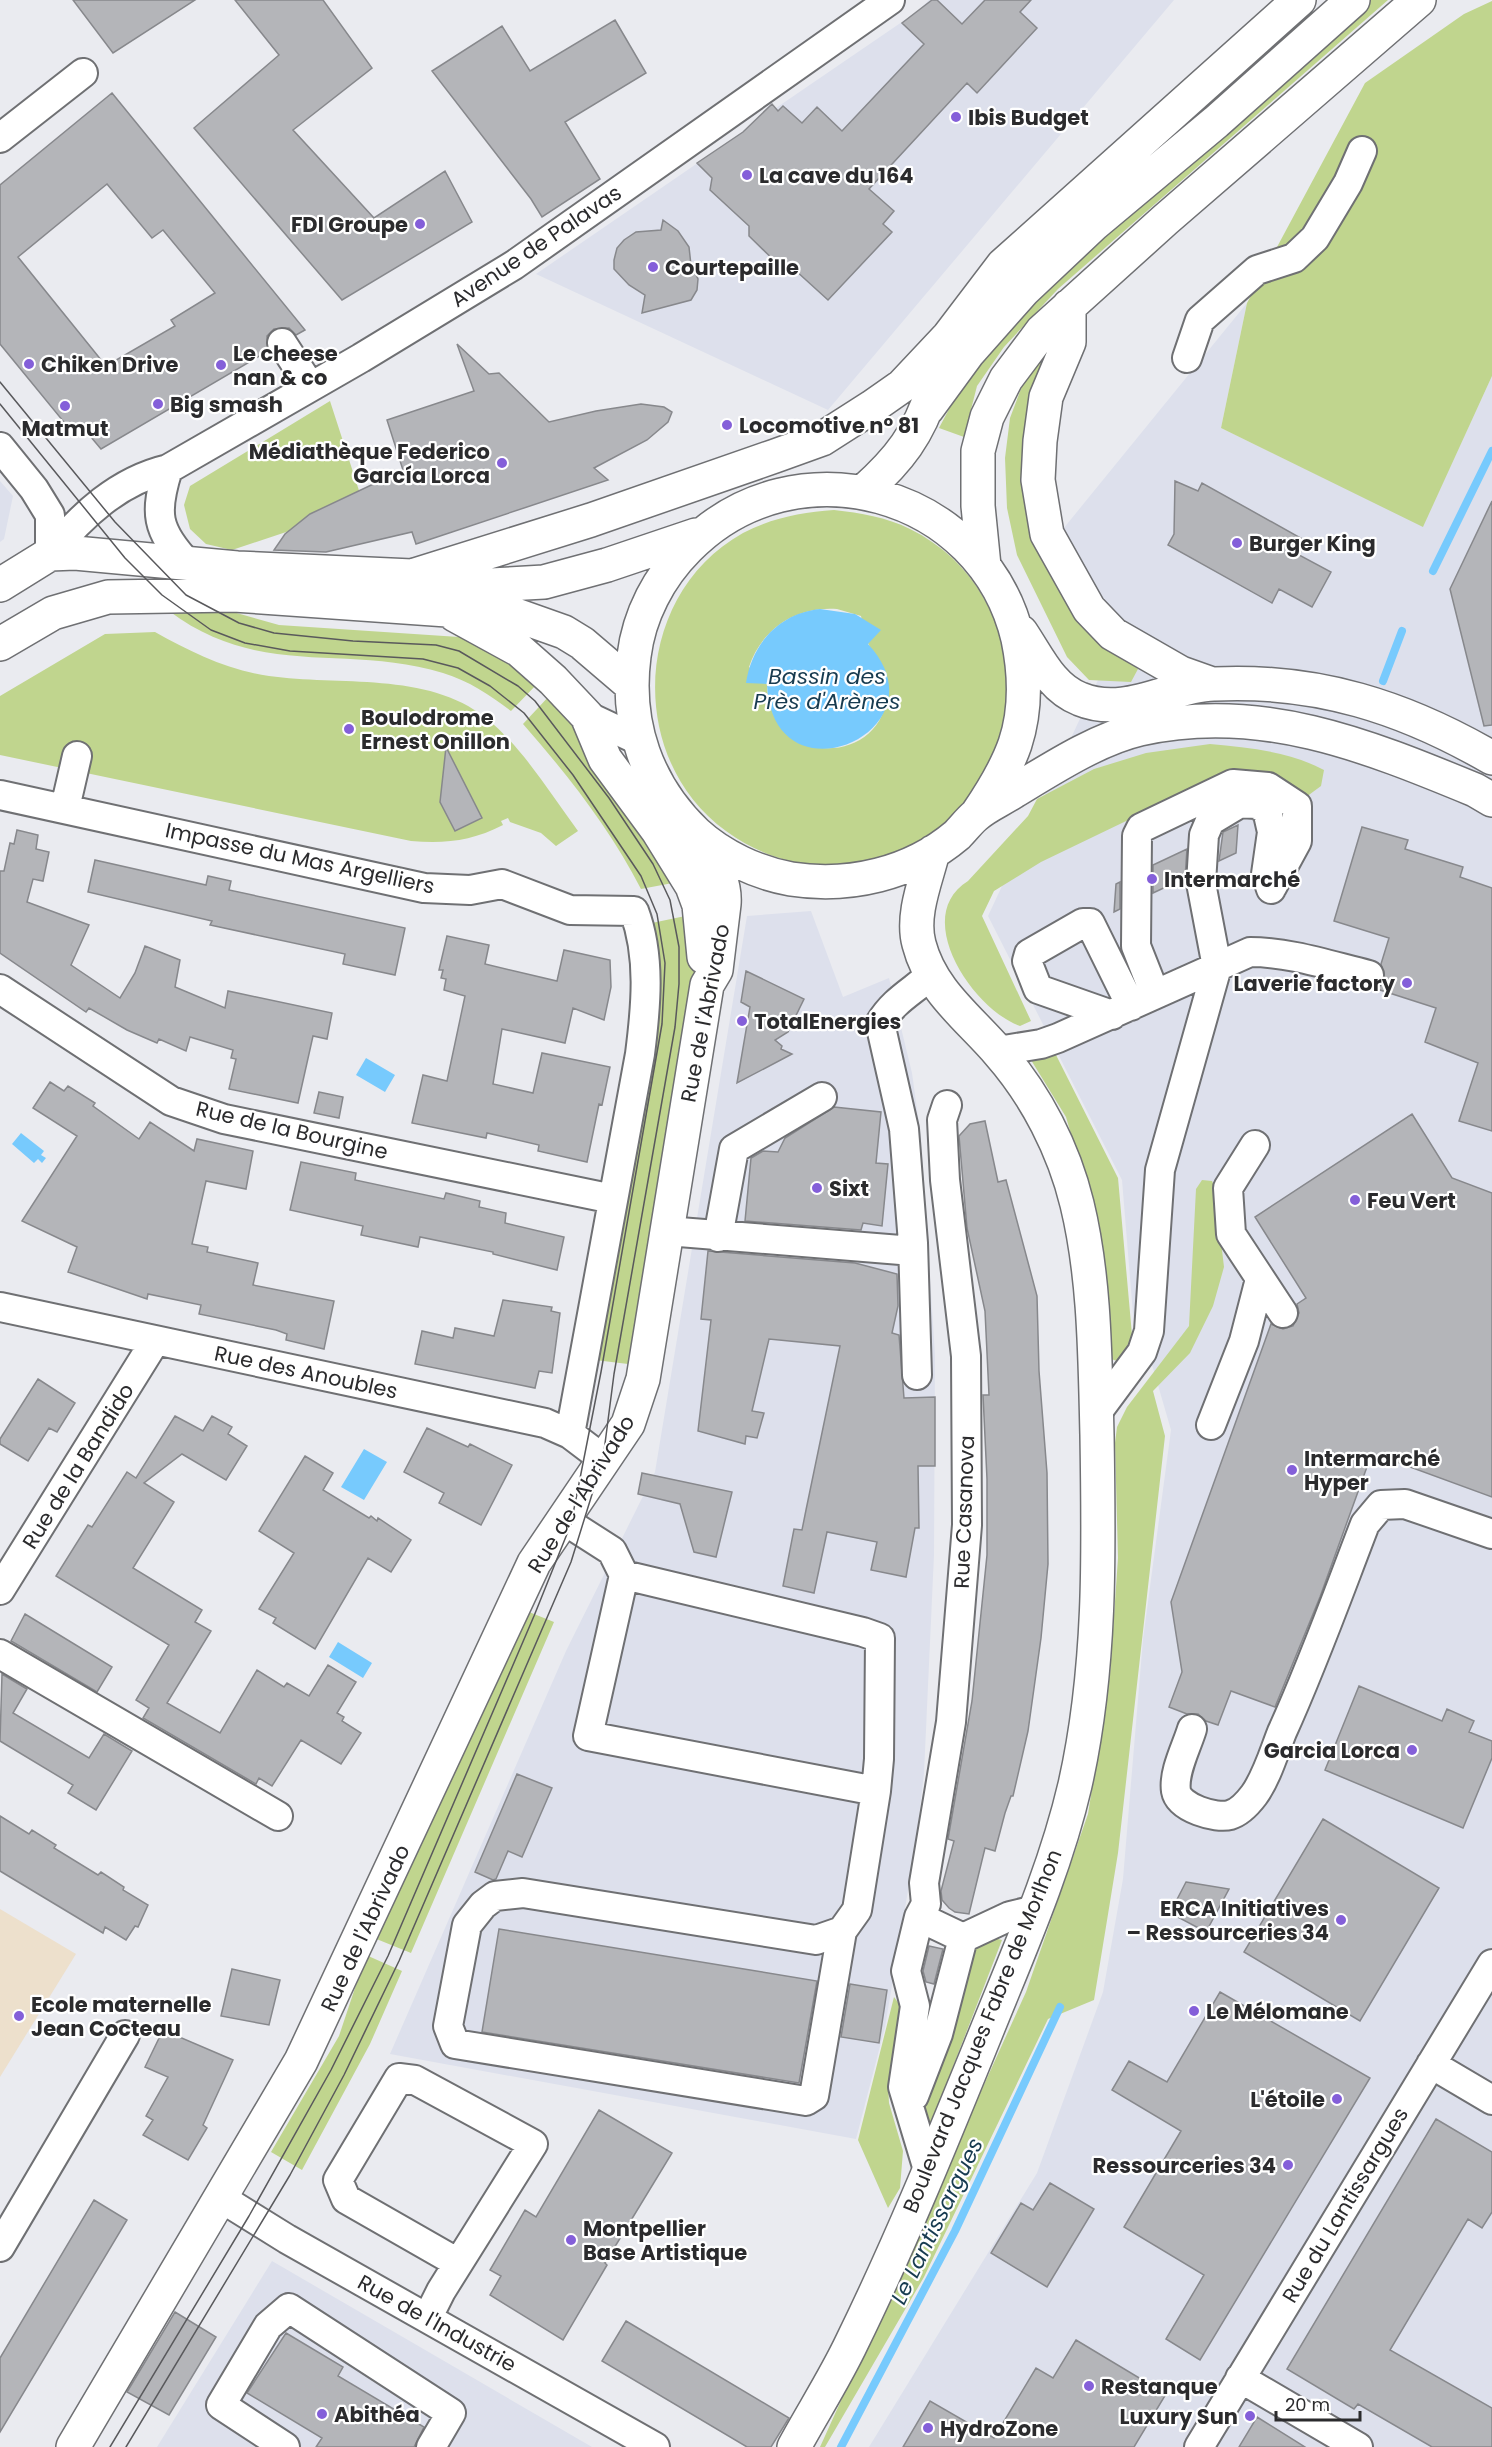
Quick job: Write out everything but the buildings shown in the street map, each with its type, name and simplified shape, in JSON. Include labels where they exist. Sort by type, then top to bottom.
[{"type":"main road","points":[[412,576],[591,520],[822,439],[902,386],[949,336],[1003,265],[1299,0]]},
{"type":"main road","points":[[927,409],[968,353],[1023,291],[1094,224],[1216,122],[1353,0]]},
{"type":"main road","points":[[984,566],[978,506],[978,451],[987,417],[1006,379],[1042,331],[1419,0]]},
{"type":"main road","points":[[1069,306],[1069,342],[1046,397],[1038,480],[1047,534],[1089,609],[1113,634],[1180,674],[1212,684],[1306,687],[1340,694],[1421,720],[1492,758]]},
{"type":"main road","points":[[864,491],[899,456],[917,432],[927,409],[949,336]]},
{"type":"main road","points":[[1013,620],[1022,660],[1023,702],[1018,732],[1000,780],[977,814],[957,835],[933,852],[896,870],[867,878],[816,883],[775,876],[737,861],[702,838],[681,818],[663,794],[648,768],[638,740],[630,684],[636,641],[650,600],[673,563],[704,532],[732,513],[763,499],[796,490],[830,488],[864,491],[910,506],[950,531],[984,566],[1013,620],[1054,681],[1065,692],[1083,700],[1110,704],[1136,703],[1212,684]]},
{"type":"main road","points":[[28,625],[41,598],[50,554],[75,553],[188,564],[412,576],[456,585],[544,582],[607,565],[704,532]]},
{"type":"main road","name":"Avenue de Palavas","points":[[0,585],[50,554]]},
{"type":"main road","points":[[188,564],[234,595]]},
{"type":"main road","points":[[0,644],[28,625],[52,613],[108,597],[234,595],[516,615],[564,632],[582,643],[630,684]]},
{"type":"main road","points":[[445,609],[519,651],[553,680],[587,716],[605,759],[658,831],[692,886],[703,929],[703,968],[707,985]]},
{"type":"main road","points":[[977,814],[1107,740],[1139,729],[1187,722],[1235,721],[1264,724],[1351,741],[1455,782],[1492,800]]},
{"type":"main road","name":"Rue de l'Abrivado","points":[[73,2447],[323,2020],[534,1563],[628,1424],[643,1379],[707,985],[716,970],[725,895],[702,838]]},
{"type":"main road","name":"Boulevard Jacques Fabre de Morlhon","points":[[794,2447],[851,2345],[929,2173],[1035,1910],[1074,1786],[1090,1698],[1098,1610],[1096,1414],[1088,1275],[1078,1206],[1064,1160],[1028,1091],[998,1051],[938,989],[918,942],[919,909],[933,852]]},
{"type":"street","name":"Avenue de Palavas","points":[[50,554],[87,512],[147,474],[168,469],[514,265],[890,0]]},
{"type":"street","points":[[0,138],[83,73]]},
{"type":"street","points":[[1186,358],[1200,320],[1257,270],[1294,258],[1315,238],[1348,183],[1362,151]]},
{"type":"street","points":[[282,343],[310,386]]},
{"type":"street","points":[[0,447],[34,489],[50,515],[50,554]]},
{"type":"street","points":[[168,469],[161,491],[159,522],[165,537],[188,564]]},
{"type":"street","points":[[587,716],[638,740]]},
{"type":"street","points":[[65,808],[76,756]]},
{"type":"street","points":[[1096,1414],[1145,1349],[1152,1310],[1160,1170],[1217,967],[1201,883],[1204,835],[1210,821],[1224,810],[1240,803],[1256,804],[1267,810],[1272,832],[1266,874],[1271,889],[1297,841],[1297,806],[1268,787],[1233,784],[1141,828],[1137,836],[1134,934],[1138,955],[1123,1009]]},
{"type":"street","name":"Impasse du Mas Argelliers","points":[[0,795],[424,888],[470,890],[502,884],[570,909],[634,911]]},
{"type":"street","name":"Rue de l'Abrivado","points":[[570,1434],[640,1054],[646,1003],[642,948],[634,911]]},
{"type":"street","points":[[998,1051],[1041,1044],[1250,952],[1268,952],[1369,975]]},
{"type":"street","points":[[917,1376],[913,1251],[904,1129],[880,1023],[891,1004],[912,991],[932,974]]},
{"type":"street","name":"Rue de la Bourgine","points":[[0,989],[171,1101],[224,1119],[613,1198]]},
{"type":"street","points":[[718,1237],[734,1149],[822,1097]]},
{"type":"street","name":"Rue Casanova","points":[[929,2173],[903,2087],[915,2006],[906,1971],[919,1917],[926,1904],[924,1883],[951,1722],[967,1525],[966,1356],[945,1180],[942,1120],[947,1105]]},
{"type":"street","points":[[1255,1145],[1228,1188],[1231,1234],[1282,1313]]},
{"type":"street","points":[[667,1231],[718,1237],[913,1251]]},
{"type":"street","points":[[1211,1425],[1244,1341],[1260,1279]]},
{"type":"street","name":"Rue des Anoubles","points":[[0,1307],[545,1423],[570,1434],[603,1459]]},
{"type":"street","name":"Rue de la Bandido","points":[[0,1590],[155,1341]]},
{"type":"street","points":[[1192,1729],[1178,1774],[1176,1791],[1180,1800],[1218,1817],[1231,1815],[1243,1808],[1256,1793],[1291,1714],[1365,1524],[1381,1505],[1404,1504],[1492,1534]]},
{"type":"street","points":[[562,1519],[612,1551],[624,1575],[588,1736],[876,1791]]},
{"type":"street","points":[[624,1575],[880,1638],[879,1759],[876,1791],[857,1910],[842,1931],[814,2096],[806,2101],[455,2044],[448,2026],[468,1925],[483,1905],[495,1896],[524,1893],[816,1940],[842,1931]]},
{"type":"street","points":[[0,1654],[278,1816]]},
{"type":"street","points":[[963,1938],[1010,1916],[1035,1910]]},
{"type":"street","points":[[919,1917],[963,1938]]},
{"type":"street","points":[[910,2107],[938,2034],[963,1938]]},
{"type":"street","name":"Rue du Lantissargues","points":[[1199,2447],[1492,1964]]},
{"type":"street","points":[[0,2247],[125,2035]]},
{"type":"street","points":[[1431,2064],[1492,2100]]},
{"type":"street","points":[[428,2317],[533,2144],[415,2080],[399,2078],[338,2180],[345,2199],[459,2263]]},
{"type":"street","name":"Rue de l'Industrie","points":[[220,2198],[286,2239],[655,2447]]},
{"type":"street","points":[[285,2447],[221,2405],[268,2326],[289,2308],[400,2366],[451,2413],[431,2447]]},
{"type":"street","points":[[1240,2378],[1358,2447]]},
{"type":"shaded area","points":[[929,0],[1174,0],[828,410],[536,274],[756,123],[766,114],[763,112],[771,103],[776,108],[918,11]]},
{"type":"shaded area","points":[[1247,303],[1221,428],[1423,526],[1492,376],[1492,2447],[869,2447],[1037,2173],[1103,1992],[1123,1879],[1143,1639],[1171,1430],[1153,1368],[1134,1326],[1122,1180],[988,916],[1119,635],[1050,545]]},
{"type":"shaded area","points":[[0,481],[13,496],[4,539],[0,542]]},
{"type":"shaded area","points":[[811,911],[843,997],[889,978],[912,1073],[921,1138],[935,1355],[934,1555],[924,1773],[916,1843],[885,2027],[856,2139],[390,2054],[566,1651],[655,1472],[747,916]]},
{"type":"shaded area","name":"Ecole maternelle Jean Cocteau","points":[[0,1909],[76,1954],[0,2077]]},
{"type":"shaded area","points":[[272,2261],[592,2447],[157,2447]]},
{"type":"green space","points":[[1368,0],[1388,0],[1058,289],[1004,347],[977,386],[964,437],[939,428],[966,377],[1062,269]]},
{"type":"green space","points":[[1492,1],[1492,376],[1423,527],[1221,428],[1247,303],[1365,83],[1464,14]]},
{"type":"green space","points":[[1045,358],[1026,415],[1025,497],[1105,642],[1138,669],[1131,682],[1089,680],[1067,657],[1017,555],[1007,508],[1005,458],[1010,418],[1028,370]]},
{"type":"green space","points":[[330,401],[364,506],[232,550],[206,544],[190,529],[184,505],[190,486]]},
{"type":"green space","points":[[834,510],[892,521],[910,529],[953,559],[984,598],[1002,642],[1007,690],[1000,737],[981,782],[949,819],[897,852],[879,859],[840,866],[802,864],[762,852],[726,831],[693,800],[671,762],[658,721],[655,678],[663,635],[680,595],[707,560],[743,533],[765,523],[799,514]],"holes":[[[837,609],[861,616],[867,640],[887,680],[882,714],[869,733],[850,744],[828,748],[806,744],[786,732],[773,712],[767,684],[749,667],[755,653],[772,631],[783,622],[808,611]]]},
{"type":"green space","points":[[226,610],[279,625],[459,637],[502,655],[538,683],[511,711],[479,689],[443,673],[372,660],[304,657],[237,646],[203,632],[169,611]]},
{"type":"green space","points":[[155,632],[210,659],[254,673],[296,679],[382,683],[410,687],[437,693],[463,703],[486,718],[512,743],[578,831],[556,846],[541,833],[510,822],[508,818],[501,821],[503,825],[469,838],[435,842],[411,841],[0,755],[0,696],[105,634]]},
{"type":"green space","points":[[551,694],[568,713],[678,882],[641,889],[616,845],[587,803],[523,724]]},
{"type":"green space","points":[[1210,744],[1268,751],[1297,758],[1324,770],[1321,786],[1302,800],[1203,784],[1041,862],[994,891],[982,916],[1031,1021],[1020,1026],[1002,1017],[984,1002],[968,983],[955,961],[947,938],[945,917],[952,897],[1028,816],[1037,799],[1094,769],[1146,753]]},
{"type":"green space","points":[[690,915],[695,975],[628,1364],[595,1360],[652,923]]},
{"type":"green space","points":[[1056,1055],[1118,1178],[1132,1335],[1131,1348],[1120,1362],[1111,1359],[1095,1217],[1066,1117],[1031,1060]]},
{"type":"green space","points":[[1202,1180],[1212,1181],[1219,1196],[1219,1225],[1224,1267],[1213,1306],[1190,1353],[1153,1391],[1165,1436],[1118,1853],[1094,2000],[1048,2019],[924,2277],[825,2447],[820,2447],[1026,1992],[1088,1814],[1110,1674],[1118,1558],[1115,1443],[1117,1427],[1127,1407],[1189,1326],[1196,1189]]},
{"type":"green space","points":[[529,1612],[554,1622],[411,1953],[374,1938]]},
{"type":"green space","points":[[990,1937],[1002,1940],[930,2126],[922,2118],[934,2072],[974,1950]]},
{"type":"green space","points":[[366,1955],[402,1971],[370,2044],[302,2170],[271,2152],[339,2036]]},
{"type":"green space","points":[[894,1997],[900,2005],[899,2028],[888,2084],[889,2103],[903,2151],[900,2188],[888,2208],[858,2140]]},
{"type":"water","name":"Bassin des Près d'Arènes","points":[[820,609],[855,614],[881,630],[868,644],[887,676],[887,704],[873,728],[850,743],[823,749],[796,742],[776,721],[767,684],[746,683],[754,655],[770,632],[792,617]]},
{"type":"water","points":[[366,1058],[395,1075],[385,1092],[356,1075]]},
{"type":"water","points":[[21,1133],[44,1151],[41,1155],[46,1158],[42,1163],[38,1159],[34,1163],[12,1144]]},
{"type":"water","points":[[364,1449],[387,1462],[364,1500],[341,1487]]},
{"type":"water","points":[[338,1642],[372,1663],[363,1678],[329,1657]]},
{"type":"waterway","name":"Le Lantissargues","points":[[1433,571],[1492,451]]},
{"type":"waterway","name":"Le Lantissargues","points":[[1383,681],[1402,631]]},
{"type":"waterway","name":"Le Lantissargues","points":[[841,2447],[955,2231],[1060,2007]]},
{"type":"tram line","points":[[0,382],[115,522],[186,595],[239,623],[274,633],[353,641],[436,645],[459,651],[518,686],[535,701],[609,798],[653,864],[670,900],[679,947],[679,984],[675,1027],[614,1374],[603,1459],[571,1562],[399,1961],[344,2075],[290,2175],[126,2447]]},
{"type":"tram line","points":[[0,404],[125,558],[162,595],[211,630],[245,643],[290,651],[423,659],[458,668],[490,686],[524,713],[573,775],[641,876],[657,914],[665,963],[662,1024],[601,1372],[571,1524],[534,1616],[388,1956],[331,2070],[249,2216],[110,2447]]},
{"type":"place","name":"Ibis Budget","points":[[956,117]]},
{"type":"place","name":"La cave du 164","points":[[747,175]]},
{"type":"place","name":"FDI Groupe","points":[[420,224]]},
{"type":"place","name":"Courtepaille","points":[[653,267]]},
{"type":"place","name":"Chiken Drive","points":[[29,364]]},
{"type":"place","name":"Le cheese nan & co","points":[[221,365]]},
{"type":"place","name":"Big smash","points":[[158,404]]},
{"type":"place","name":"Matmut","points":[[65,406]]},
{"type":"place","name":"Locomotive n° 81","points":[[727,425]]},
{"type":"place","name":"Médiathèque Federico García Lorca","points":[[502,463]]},
{"type":"place","name":"Burger King","points":[[1237,543]]},
{"type":"place","name":"Boulodrome Ernest Onillon","points":[[349,729]]},
{"type":"place","name":"Intermarché","points":[[1152,879]]},
{"type":"place","name":"Laverie factory","points":[[1407,983]]},
{"type":"place","name":"TotalEnergies","points":[[742,1021]]},
{"type":"place","name":"Sixt","points":[[817,1188]]},
{"type":"place","name":"Feu Vert","points":[[1355,1200]]},
{"type":"place","name":"Intermarché Hyper","points":[[1292,1470]]},
{"type":"place","name":"Garcia Lorca","points":[[1412,1750]]},
{"type":"place","name":"ERCA Initiatives – Ressourceries 34","points":[[1341,1920]]},
{"type":"place","name":"Le Mélomane","points":[[1194,2011]]},
{"type":"place","name":"Ecole maternelle Jean Cocteau","points":[[19,2016]]},
{"type":"place","name":"L'étoile","points":[[1337,2099]]},
{"type":"place","name":"Ressourceries 34","points":[[1288,2165]]},
{"type":"place","name":"Montpellier Base Artistique","points":[[571,2240]]},
{"type":"place","name":"Restanque","points":[[1089,2386]]},
{"type":"place","name":"Abithéa","points":[[322,2414]]},
{"type":"place","name":"Luxury Sun","points":[[1250,2416]]},
{"type":"place","name":"HydroZone","points":[[928,2428]]}]
